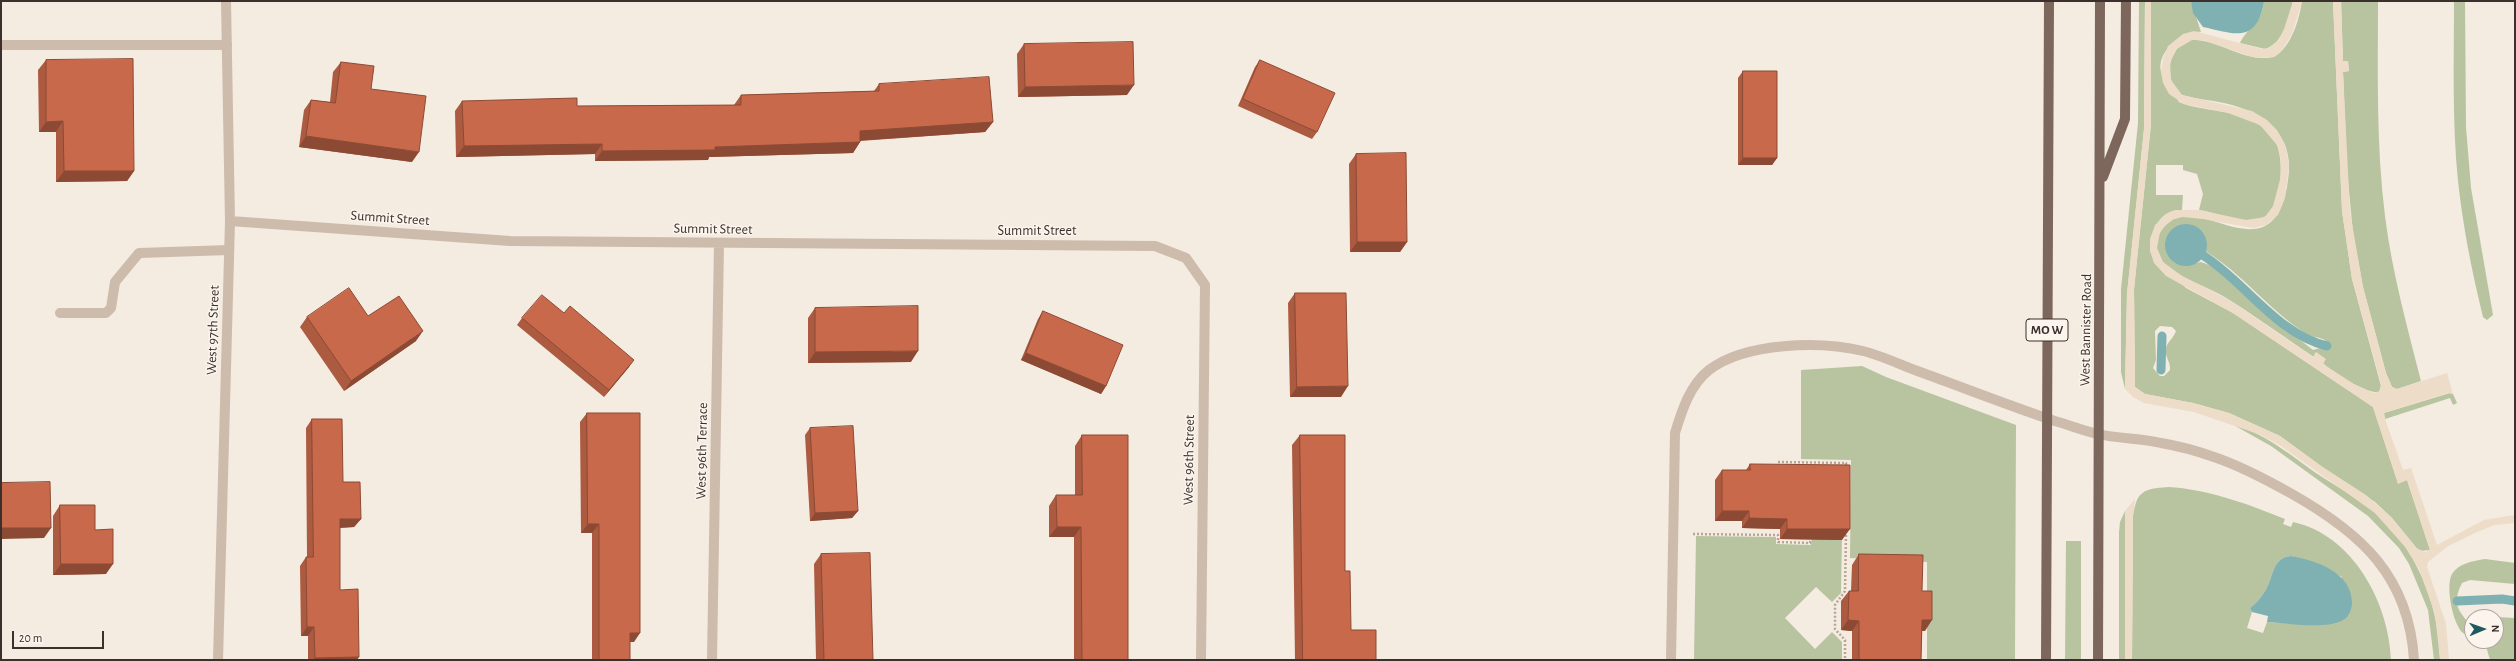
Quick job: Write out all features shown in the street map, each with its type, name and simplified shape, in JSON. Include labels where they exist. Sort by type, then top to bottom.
[{"type":"main road","name":"MO W","points":[[2046,660],[2050,1]]},
{"type":"main road","name":"West Bannister Road","points":[[2098,660],[2101,182],[2100,1]]},
{"type":"main road","points":[[2101,182],[2125,119],[2126,1]]},
{"type":"street","name":"West 97th Street","points":[[218,660],[230,221],[226,1]]},
{"type":"street","points":[[1,45],[227,45]]},
{"type":"street","name":"Summit Street","points":[[230,221],[510,240],[1155,246],[1186,258],[1191,266]]},
{"type":"street","name":"West 96th Terrace","points":[[712,660],[719,243]]},
{"type":"street","points":[[60,313],[106,313],[111,308],[115,282],[139,253],[229,250]]},
{"type":"street","name":"West 96th Street","points":[[1191,266],[1205,285],[1201,660]]},
{"type":"street","points":[[1672,660],[1675,432],[1686,401],[1698,381],[1709,370],[1725,360],[1758,350],[1832,345],[1865,352],[2047,418],[2099,434],[2161,443],[2214,457],[2260,476],[2341,525],[2363,543],[2379,560],[2400,596],[2410,622],[2414,660]]},
{"type":"path","points":[[1778,462],[1846,464],[1846,471]]},
{"type":"path","points":[[1845,660],[1845,640],[1835,629],[1835,605],[1845,591],[1846,526]]},
{"type":"path","points":[[1693,534],[1778,534],[1778,542],[1810,543],[1811,533]]},
{"type":"path","points":[[1839,533],[1846,533]]},
{"type":"green space","points":[[2139,1],[2145,1],[2144,129],[2127,294],[2125,389],[2121,372],[2121,289],[2138,123]]},
{"type":"green space","points":[[2151,1],[2191,1],[2201,32],[2194,32],[2186,35],[2172,44],[2163,57],[2161,64],[2162,76],[2179,102],[2199,108],[2242,116],[2252,120],[2270,134],[2277,145],[2279,152],[2281,173],[2280,185],[2274,206],[2269,214],[2255,220],[2230,218],[2199,210],[2203,194],[2197,174],[2183,170],[2183,165],[2156,165],[2156,195],[2183,195],[2182,210],[2168,213],[2162,217],[2155,229],[2150,251],[2186,288],[2233,313],[2373,407],[2398,483],[2407,480],[2430,550],[2419,551],[2392,518],[2375,502],[2321,466],[2280,436],[2229,413],[2193,403],[2145,394],[2135,387],[2134,289],[2151,124]],"holes":[[[2160,326],[2172,327],[2176,331],[2167,346],[2166,351],[2170,364],[2170,370],[2164,376],[2160,376],[2153,368],[2156,360],[2155,331]]]},
{"type":"green space","points":[[2264,1],[2293,1],[2288,22],[2281,36],[2277,42],[2265,49],[2240,43],[2260,16]]},
{"type":"green space","points":[[2302,1],[2333,1],[2342,211],[2352,279],[2381,386],[2379,392],[2366,390],[2341,377],[2322,362],[2316,352],[2314,357],[2258,318],[2223,296],[2172,270],[2162,261],[2157,249],[2161,231],[2170,221],[2174,219],[2196,217],[2230,226],[2252,229],[2269,224],[2280,210],[2287,187],[2289,170],[2288,155],[2284,142],[2276,130],[2254,113],[2240,107],[2182,95],[2173,84],[2170,75],[2170,66],[2171,60],[2180,45],[2190,40],[2216,44],[2244,55],[2264,58],[2274,57],[2286,46],[2294,32]],"holes":[[[2206,246],[2205,251],[2231,270],[2279,314],[2305,333],[2325,340],[2327,346],[2313,350],[2265,313],[2212,266],[2201,262],[2183,265]]]},
{"type":"green space","points":[[2341,1],[2378,1],[2379,135],[2385,216],[2396,278],[2421,381],[2397,389],[2392,387],[2386,373],[2363,287],[2353,233],[2347,170],[2343,72],[2349,71],[2348,61],[2343,61]]},
{"type":"green space","points":[[2454,1],[2465,1],[2466,127],[2471,188],[2493,315],[2487,320],[2483,317],[2472,266],[2462,215],[2458,181],[2454,114]]},
{"type":"green space","points":[[1862,366],[1886,377],[2016,425],[2015,660],[1927,660],[1927,562],[1850,558],[1851,460],[1801,459],[1801,370]]},
{"type":"green space","points":[[2450,393],[2453,394],[2457,403],[2453,405],[2450,398],[2385,419],[2384,413]]},
{"type":"green space","points":[[2230,423],[2255,433],[2275,444],[2357,499],[2393,530],[2407,549],[2428,591],[2438,636],[2440,660],[2434,660],[2428,610],[2409,564],[2399,548],[2368,516],[2271,446]]},
{"type":"green space","points":[[2168,487],[2183,488],[2227,498],[2285,519],[2283,524],[2291,527],[2293,522],[2314,529],[2333,541],[2350,556],[2364,574],[2375,595],[2389,638],[2391,660],[2132,660],[2133,516],[2139,496],[2147,490]],"holes":[[[2291,556],[2315,563],[2342,577],[2297,624],[2267,622],[2263,633],[2247,628],[2252,612],[2250,608],[2265,591],[2274,569],[2280,560]]]},
{"type":"green space","points":[[2125,511],[2125,660],[2119,660],[2119,532],[2120,522]]},
{"type":"green space","points":[[1696,536],[1776,537],[1776,544],[1811,545],[1812,537],[1842,537],[1841,593],[1832,602],[1816,587],[1785,618],[1815,649],[1832,632],[1842,642],[1842,660],[1694,660]]},
{"type":"green space","points":[[2066,541],[2081,541],[2081,660],[2065,660]]},
{"type":"green space","points":[[2485,559],[2515,563],[2515,584],[2470,580],[2462,583],[2457,601],[2458,608],[2464,617],[2464,634],[2459,629],[2453,614],[2449,587],[2452,574],[2455,570],[2462,565]]},
{"type":"green space","points":[[2504,617],[2515,618],[2515,660],[2490,660],[2487,649],[2504,649]]},
{"type":"shaded area","points":[[2145,1],[2151,1],[2151,124],[2134,289],[2135,387],[2145,394],[2193,403],[2229,413],[2280,436],[2321,466],[2366,495],[2392,518],[2416,548],[2425,552],[2430,550],[2407,480],[2398,484],[2373,407],[2233,313],[2166,276],[2154,263],[2150,251],[2150,239],[2155,225],[2166,214],[2175,210],[2199,210],[2246,220],[2265,217],[2273,206],[2281,176],[2281,160],[2277,145],[2260,125],[2228,113],[2184,104],[2169,94],[2163,83],[2161,72],[2163,59],[2168,46],[2183,34],[2194,31],[2262,49],[2268,48],[2278,41],[2284,29],[2293,1],[2302,1],[2292,34],[2282,50],[2274,57],[2256,58],[2202,40],[2192,40],[2177,49],[2170,62],[2171,80],[2182,95],[2252,111],[2267,120],[2277,130],[2286,147],[2289,166],[2285,198],[2278,215],[2266,225],[2253,228],[2203,219],[2182,217],[2174,219],[2160,232],[2157,248],[2163,262],[2182,276],[2226,298],[2313,357],[2316,352],[2326,359],[2323,364],[2354,384],[2374,393],[2380,391],[2381,384],[2352,279],[2342,211],[2333,1],[2341,1],[2343,61],[2348,61],[2349,71],[2343,72],[2350,212],[2363,287],[2386,373],[2392,387],[2397,389],[2447,373],[2453,394],[2448,393],[2384,413],[2385,419],[2403,470],[2411,468],[2437,545],[2484,520],[2515,515],[2515,523],[2494,525],[2475,533],[2448,546],[2428,562],[2427,567],[2446,624],[2449,660],[2440,660],[2435,614],[2419,569],[2406,548],[2375,513],[2281,446],[2261,435],[2194,412],[2144,403],[2133,397],[2125,389],[2127,294],[2144,129]]},
{"type":"shaded area","points":[[2135,499],[2133,516],[2132,660],[2125,660],[2125,511]]},
{"type":"water","points":[[2191,1],[2264,2],[2256,25],[2250,30],[2242,33],[2234,33],[2203,27],[2193,13]]},
{"type":"water","points":[[2182,224],[2190,224],[2201,230],[2207,241],[2207,249],[2201,260],[2190,266],[2182,266],[2171,260],[2165,249],[2165,241],[2171,230]]},
{"type":"water","points":[[2291,556],[2321,565],[2331,570],[2346,583],[2352,602],[2350,612],[2345,619],[2327,625],[2267,622],[2268,616],[2252,612],[2250,608],[2265,591],[2276,565],[2280,560]]},
{"type":"building","points":[[1133,42],[1134,85],[1025,87],[1024,44]]},
{"type":"building","points":[[133,59],[134,171],[64,171],[63,121],[46,122],[46,60]]},
{"type":"building","points":[[1260,60],[1335,93],[1317,132],[1243,99]]},
{"type":"building","points":[[341,62],[374,66],[371,89],[426,96],[419,152],[306,136],[311,100],[335,103]]},
{"type":"building","points":[[1743,71],[1777,71],[1777,158],[1743,158]]},
{"type":"building","points":[[989,77],[993,122],[860,131],[860,142],[715,147],[715,150],[602,151],[602,144],[464,146],[462,101],[577,98],[577,106],[741,105],[741,95],[879,91],[879,84]]},
{"type":"building","points":[[1406,153],[1407,242],[1357,242],[1356,154]]},
{"type":"building","points":[[349,288],[368,316],[399,296],[423,331],[351,381],[307,317]]},
{"type":"building","points":[[1295,293],[1346,293],[1348,386],[1297,387]]},
{"type":"building","points":[[542,295],[564,313],[570,306],[634,360],[609,390],[522,318]]},
{"type":"building","points":[[918,306],[918,351],[815,352],[815,308]]},
{"type":"building","points":[[1043,311],[1123,345],[1106,386],[1026,353]]},
{"type":"building","points":[[587,413],[640,413],[640,633],[630,633],[630,660],[599,660],[599,524],[588,524]]},
{"type":"building","points":[[312,419],[342,419],[343,482],[360,482],[361,519],[340,519],[340,590],[358,589],[359,657],[315,658],[314,627],[307,627],[306,557],[313,557]]},
{"type":"building","points":[[853,426],[858,511],[815,513],[810,428]]},
{"type":"building","points":[[1082,435],[1128,435],[1128,660],[1082,660],[1081,527],[1057,527],[1056,495],[1082,495]]},
{"type":"building","points":[[1300,435],[1345,435],[1345,571],[1350,571],[1351,630],[1376,630],[1376,660],[1303,660]]},
{"type":"building","points":[[1750,464],[1850,465],[1850,529],[1787,529],[1787,519],[1749,518],[1749,511],[1722,511],[1722,470],[1750,470]]},
{"type":"building","points":[[50,482],[51,528],[1,528],[1,483]]},
{"type":"building","points":[[60,505],[95,505],[95,530],[113,529],[113,564],[61,564]]},
{"type":"building","points":[[870,553],[873,660],[824,660],[821,554]]},
{"type":"building","points":[[1859,554],[1923,555],[1922,591],[1932,591],[1932,620],[1922,620],[1921,660],[1859,660],[1859,621],[1848,620],[1849,591],[1858,591]]},
{"type":"waterway","points":[[2204,256],[2219,267],[2292,331],[2309,340],[2327,346]]},
{"type":"waterway","points":[[2161,370],[2162,336]]},
{"type":"waterway","points":[[2457,601],[2502,599],[2515,601]]}]
